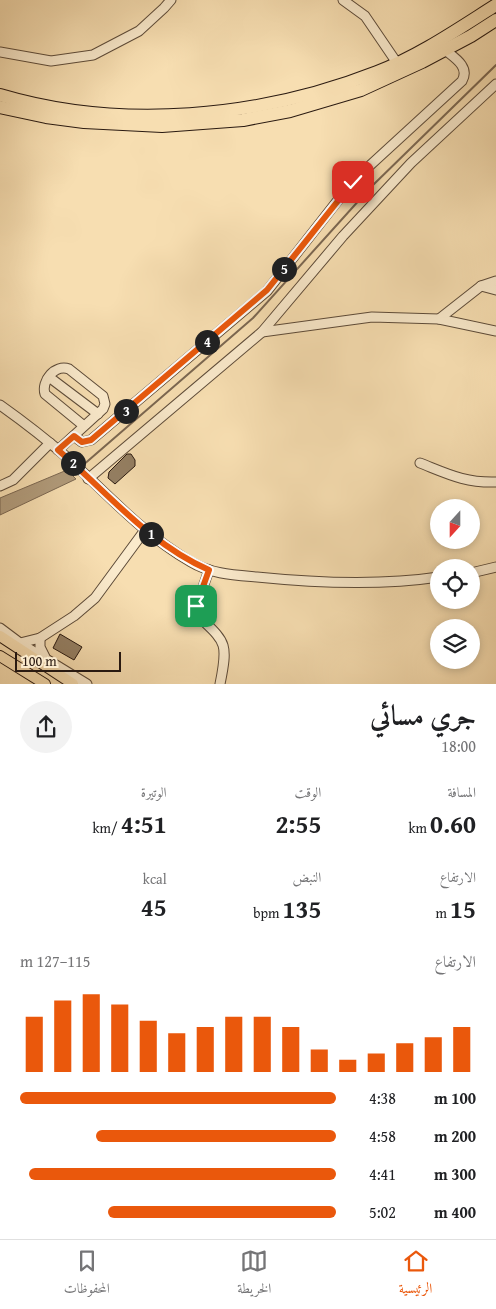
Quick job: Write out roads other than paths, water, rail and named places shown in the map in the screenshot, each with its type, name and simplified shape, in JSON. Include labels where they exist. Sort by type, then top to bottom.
[{"type":"highway","points":[[0,95],[83,112],[162,116],[238,109],[286,100],[345,84],[379,72],[439,41],[496,5]]},
{"type":"highway","points":[[0,107],[46,117],[84,122],[152,126],[243,120],[290,111],[361,90],[389,79],[471,36],[496,20]]},
{"type":"main road","points":[[0,634],[17,640]]},
{"type":"main road","points":[[0,634],[73,684]]},
{"type":"main road","points":[[0,656],[45,684]]},
{"type":"street","points":[[0,52],[51,61],[93,55],[139,31],[171,0]]},
{"type":"street","points":[[343,0],[365,16],[397,63]]},
{"type":"street","points":[[74,436],[82,442],[91,440],[267,290],[353,182],[462,81],[465,73],[464,68],[445,50]]},
{"type":"street","points":[[88,479],[262,332],[343,236],[411,163],[496,84]]},
{"type":"street","points":[[439,319],[480,286],[496,281]]},
{"type":"street","points":[[480,286],[496,290]]},
{"type":"street","points":[[262,332],[372,317],[439,319],[496,331]]},
{"type":"street","points":[[58,450],[98,414],[104,406],[104,398],[69,369],[58,368],[44,386],[45,394],[84,426]]},
{"type":"street","points":[[50,377],[98,414]]},
{"type":"street","points":[[0,406],[50,443],[146,530],[192,562],[209,570],[229,575],[289,581],[396,581],[430,578]]},
{"type":"street","points":[[0,486],[13,480],[50,443]]},
{"type":"street","points":[[420,462],[462,480],[496,482]]},
{"type":"street","points":[[17,640],[40,638],[74,616],[95,598],[146,530]]},
{"type":"street","points":[[480,571],[496,567]]},
{"type":"street","points":[[209,570],[195,610],[196,615],[217,634],[224,645],[224,666],[220,684]]},
{"type":"street","points":[[40,638],[40,647],[47,659]]},
{"type":"street","points":[[17,640],[87,684]]},
{"type":"waterway","points":[[82,466],[253,318],[371,187],[496,65]]}]
